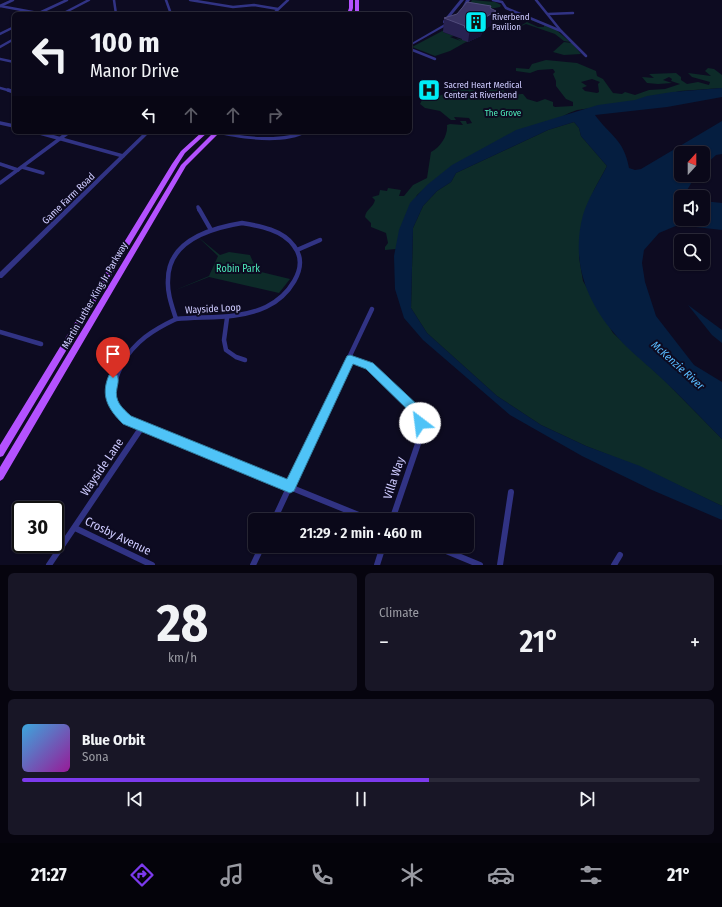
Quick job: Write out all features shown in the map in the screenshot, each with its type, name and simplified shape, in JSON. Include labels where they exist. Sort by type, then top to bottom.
[{"type":"main road","points":[[350,12],[352,8],[351,0]]},
{"type":"main road","points":[[357,0],[357,12]]},
{"type":"main road","name":"Martin Luther King Jr. Parkway","points":[[0,453],[175,164],[183,152],[203,134]]},
{"type":"main road","name":"Martin Luther King Jr. Parkway","points":[[0,476],[184,165],[214,134]]},
{"type":"street","points":[[0,6],[13,0]]},
{"type":"street","points":[[42,12],[67,0]]},
{"type":"street","points":[[66,12],[89,0]]},
{"type":"street","points":[[114,0],[116,12]]},
{"type":"street","points":[[166,0],[170,12]]},
{"type":"street","points":[[190,0],[233,7],[254,5],[278,9]]},
{"type":"street","points":[[275,12],[288,0]]},
{"type":"street","points":[[412,40],[445,21],[462,0]]},
{"type":"street","points":[[457,16],[468,0]]},
{"type":"street","points":[[493,0],[502,2],[506,8],[561,31]]},
{"type":"street","points":[[536,0],[561,31],[586,56]]},
{"type":"street","points":[[0,6],[28,12]]},
{"type":"street","points":[[548,14],[573,13]]},
{"type":"street","points":[[412,44],[453,21]]},
{"type":"street","points":[[0,34],[12,27]]},
{"type":"street","points":[[0,46],[12,40]]},
{"type":"street","points":[[412,50],[435,59]]},
{"type":"street","points":[[0,59],[12,62]]},
{"type":"street","points":[[0,88],[12,91]]},
{"type":"street","points":[[0,123],[12,126]]},
{"type":"street","points":[[43,134],[123,156]]},
{"type":"street","points":[[0,183],[66,134]]},
{"type":"street","name":"Game Farm Road","points":[[0,276],[146,134]]},
{"type":"street","points":[[230,134],[258,138],[281,138],[298,134]]},
{"type":"street","points":[[0,164],[42,173]]},
{"type":"street","points":[[198,207],[211,230]]},
{"type":"street","name":"Wayside Loop","points":[[242,223],[261,225],[275,230],[289,239],[297,250],[301,262],[292,287],[282,298],[267,307],[248,314],[227,318],[193,317],[176,319],[168,289],[168,273],[173,258],[184,245],[198,235],[226,225],[242,223]]},
{"type":"street","points":[[297,250],[320,240]]},
{"type":"street","points":[[277,513],[372,309]]},
{"type":"street","points":[[227,318],[224,342],[226,352],[231,356],[245,360]]},
{"type":"street","points":[[176,319],[153,330],[140,340],[127,355],[113,378],[110,394],[114,408],[127,420],[142,427],[155,430],[354,513]]},
{"type":"street","points":[[0,332],[42,344]]},
{"type":"street","name":"Villa Way","points":[[350,359],[369,366],[419,414],[422,432],[394,513]]},
{"type":"street","name":"Wayside Lane","points":[[49,565],[142,427]]},
{"type":"street","points":[[500,565],[511,492]]},
{"type":"street","name":"Crosby Avenue","points":[[75,528],[152,565]]},
{"type":"street","points":[[253,565],[259,553]]},
{"type":"street","points":[[377,565],[381,553]]},
{"type":"street","points":[[451,553],[480,565]]},
{"type":"street","points":[[614,565],[620,555]]},
{"type":"green space","points":[[472,0],[495,2],[501,5],[500,7],[495,8],[467,9]]},
{"type":"green space","points":[[530,18],[555,29],[570,42],[564,41],[555,34],[526,24],[515,29],[527,22],[538,27],[544,27],[544,25],[528,19]]},
{"type":"green space","points":[[446,29],[443,32],[454,36],[450,37],[461,41],[456,38],[471,42],[466,42],[450,51],[435,56],[412,47]]},
{"type":"green space","points":[[564,42],[572,43],[581,54],[564,55],[553,52]]},
{"type":"green space","name":"The Grove","points":[[546,60],[577,63],[596,71],[597,76],[603,79],[613,93],[622,94],[625,92],[635,95],[649,90],[665,89],[680,84],[671,81],[672,79],[669,77],[663,80],[672,83],[647,83],[642,77],[654,78],[649,74],[676,73],[681,77],[681,80],[687,84],[698,82],[709,85],[710,82],[692,77],[688,73],[711,76],[705,71],[708,68],[714,69],[722,75],[722,88],[680,91],[641,101],[577,110],[569,113],[424,189],[417,195],[396,249],[385,250],[388,243],[386,233],[371,227],[371,223],[365,217],[375,200],[372,197],[379,195],[380,190],[387,191],[388,188],[401,190],[399,196],[404,196],[413,185],[427,178],[431,152],[438,147],[443,140],[447,125],[463,125],[460,121],[466,121],[467,124],[472,123],[469,118],[454,117],[456,120],[451,120],[440,111],[425,108],[420,104],[423,98],[428,96],[432,99],[463,86],[479,92],[488,92],[491,89],[497,88],[509,93],[523,94],[527,99],[537,102],[545,99],[553,102],[553,106],[555,107],[573,106],[573,102],[566,99],[556,86],[556,81],[553,74],[555,72],[553,69],[538,70],[530,73],[516,71],[516,68],[529,69],[532,64]],"holes":[[[592,79],[600,82],[598,84],[599,92],[597,93],[585,91],[582,88],[587,86],[581,82]]]},
{"type":"green space","points":[[574,122],[579,128],[581,136],[607,166],[594,190],[584,215],[579,257],[583,281],[613,333],[665,381],[722,439],[722,506],[640,467],[586,446],[541,425],[497,396],[427,333],[411,308],[413,228],[423,206],[437,191],[451,182],[456,173],[548,130]]},
{"type":"green space","name":"Robin Park","points":[[198,237],[220,255],[229,252],[250,255],[257,271],[290,279],[279,293],[209,277],[173,291],[209,276],[218,256]]},
{"type":"water","name":"McKenzie River","points":[[722,88],[722,97],[667,107],[595,115],[616,138],[624,150],[629,168],[635,170],[641,169],[674,149],[674,182],[692,182],[687,190],[674,190],[674,226],[676,226],[659,233],[644,250],[642,263],[645,282],[656,316],[694,365],[722,382],[722,439],[674,390],[619,339],[604,320],[588,292],[580,263],[580,231],[583,215],[588,202],[607,166],[581,136],[579,128],[574,122],[548,130],[456,173],[451,182],[437,191],[423,206],[413,228],[411,308],[427,333],[497,396],[541,425],[586,446],[640,466],[722,506],[722,520],[652,490],[582,456],[510,415],[423,340],[404,318],[395,289],[394,256],[399,230],[410,203],[427,185],[452,165],[516,130],[598,105],[635,100],[647,96],[672,92]]},
{"type":"water","points":[[722,121],[722,154],[716,155],[710,161],[710,146],[680,146]]},
{"type":"water","points":[[710,202],[722,203],[722,230],[687,226],[710,226]]},
{"type":"water","points":[[688,305],[722,330],[722,343],[712,335]]},
{"type":"building","points":[[467,2],[491,6],[490,8],[496,11],[479,21],[483,23],[470,29],[444,18],[457,14]]},
{"type":"place","name":"Riverbend Pavilion","points":[[476,22]]},
{"type":"place","name":"Sacred Heart Medical Center at Riverbend","points":[[429,90]]},
{"type":"route","points":[[113,378],[110,394],[114,408],[127,420],[142,427],[155,430],[290,487],[350,359],[369,366],[419,414],[420,423]]}]
